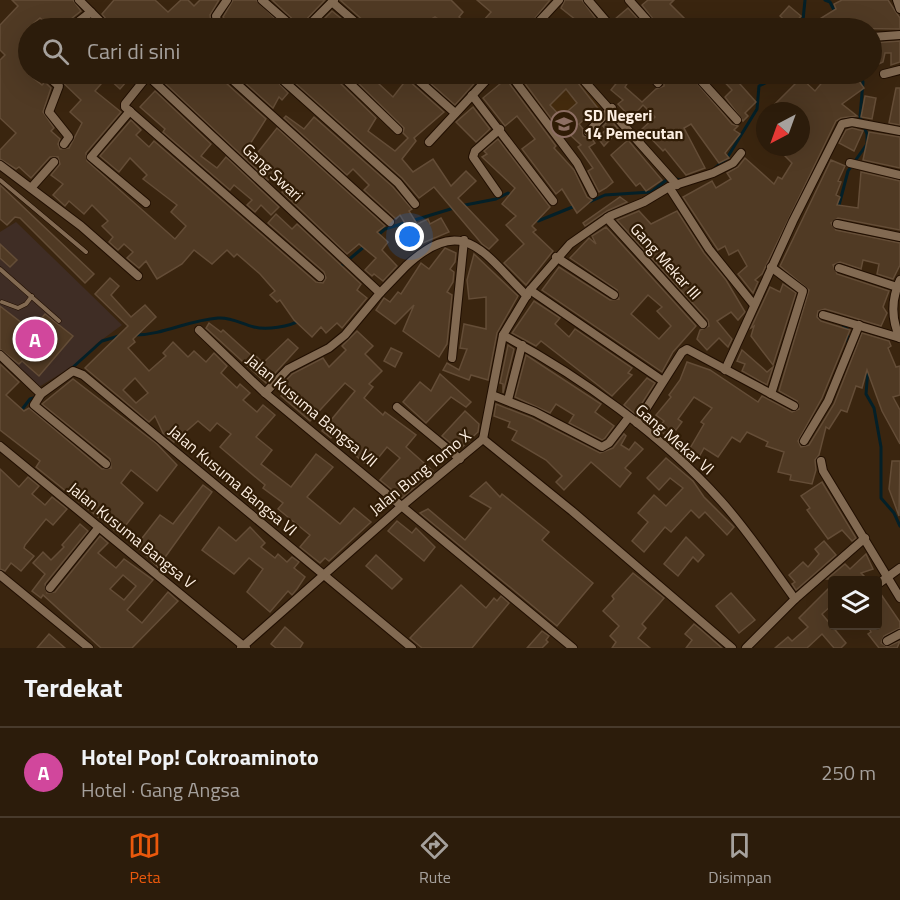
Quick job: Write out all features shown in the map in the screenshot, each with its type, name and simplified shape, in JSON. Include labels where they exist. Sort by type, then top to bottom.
[{"type":"street","points":[[79,0],[97,18]]},
{"type":"street","points":[[216,18],[227,0]]},
{"type":"street","points":[[262,0],[283,18]]},
{"type":"street","points":[[543,18],[559,0]]},
{"type":"street","points":[[588,0],[603,18]]},
{"type":"street","points":[[629,0],[645,18]]},
{"type":"street","points":[[897,0],[900,9]]},
{"type":"street","points":[[316,18],[333,1],[351,18]]},
{"type":"street","points":[[83,18],[91,12]]},
{"type":"street","points":[[882,36],[900,35]]},
{"type":"street","points":[[884,74],[900,70]]},
{"type":"street","points":[[56,84],[59,87],[49,112],[69,137],[64,144]]},
{"type":"street","points":[[140,84],[125,104],[130,111],[320,277]]},
{"type":"street","name":"Gang Swari","points":[[159,84],[380,293]]},
{"type":"street","points":[[237,84],[390,222]]},
{"type":"street","points":[[287,84],[398,183],[415,204]]},
{"type":"street","points":[[350,84],[398,130]]},
{"type":"street","points":[[422,84],[455,113]]},
{"type":"street","points":[[429,142],[481,84]]},
{"type":"street","points":[[517,84],[577,164],[593,194]]},
{"type":"street","points":[[588,84],[612,108],[667,173],[709,249],[754,305]]},
{"type":"street","points":[[704,84],[737,120]]},
{"type":"street","points":[[472,95],[553,201]]},
{"type":"street","points":[[588,132],[612,108]]},
{"type":"street","points":[[130,111],[92,157],[146,203]]},
{"type":"street","points":[[725,370],[771,267],[842,124],[852,122],[900,131]]},
{"type":"street","points":[[498,194],[473,157],[475,151],[500,129]]},
{"type":"street","points":[[483,439],[504,335],[529,293],[556,257],[570,244],[607,218],[673,185],[731,164],[741,153]]},
{"type":"street","points":[[32,188],[54,162]]},
{"type":"street","points":[[850,163],[900,175]]},
{"type":"street","points":[[0,165],[81,226],[138,276]]},
{"type":"street","name":"Gang Mekar III","points":[[607,218],[703,324]]},
{"type":"street","points":[[837,224],[900,237]]},
{"type":"street","points":[[452,358],[464,240]]},
{"type":"street","points":[[265,393],[288,369],[336,343],[380,293],[417,256],[443,243],[464,240],[472,242],[529,293],[663,381]]},
{"type":"street","points":[[556,257],[614,295]]},
{"type":"street","points":[[771,267],[803,291],[771,394]]},
{"type":"street","points":[[823,315],[900,338],[893,315],[898,284],[838,268]]},
{"type":"street","points":[[804,441],[828,401],[860,325]]},
{"type":"street","name":"Jalan Kusuma Bangsa VII","points":[[199,330],[265,393],[573,648]]},
{"type":"street","name":"Gang Mekar VI","points":[[504,335],[629,417],[683,462],[721,501],[795,599]]},
{"type":"street","points":[[508,400],[522,345]]},
{"type":"street","points":[[637,423],[682,352],[687,350],[794,406]]},
{"type":"street","points":[[0,355],[41,394]]},
{"type":"street","name":"Jalan Kusuma Bangsa VI","points":[[106,464],[34,403],[41,394],[73,371],[82,375],[412,648]]},
{"type":"street","points":[[492,395],[568,428],[602,447],[609,443],[629,417]]},
{"type":"street","points":[[397,407],[460,459]]},
{"type":"street","name":"Jalan Bung Tomo X","points":[[243,647],[323,574],[483,439],[572,511],[732,648]]},
{"type":"street","name":"Jalan Kusuma Bangsa V","points":[[0,446],[243,647]]},
{"type":"street","points":[[821,460],[823,471],[900,598]]},
{"type":"street","points":[[50,588],[99,527]]},
{"type":"street","points":[[746,648],[795,599],[865,538]]},
{"type":"street","points":[[882,581],[900,568]]},
{"type":"street","points":[[0,575],[89,648]]},
{"type":"street","points":[[887,641],[900,634]]},
{"type":"lane","points":[[0,180],[86,252]]},
{"type":"lane","points":[[0,269],[59,321]]},
{"type":"lane","points":[[2,302],[18,308],[26,304],[32,296]]},
{"type":"shaded area","name":"SD Negeri 14 Pemecutan","points":[[517,84],[582,84],[601,106],[561,141]]},
{"type":"shaded area","points":[[16,222],[122,325],[96,344],[81,361],[39,387],[0,350],[0,232]]},
{"type":"building","points":[[12,0],[73,0],[81,11],[72,18],[18,18],[18,84],[47,84],[51,88],[43,112],[54,128],[51,131],[60,139],[58,144],[60,149],[69,148],[82,123],[70,112],[81,100],[64,84],[101,84],[95,91],[121,112],[86,153],[87,161],[175,239],[186,226],[171,212],[177,205],[143,179],[147,175],[130,158],[119,172],[100,156],[131,120],[141,130],[136,135],[149,147],[154,141],[316,282],[323,283],[326,278],[324,272],[268,223],[276,214],[292,229],[297,224],[361,284],[357,290],[367,298],[342,328],[337,323],[326,333],[321,327],[312,337],[294,320],[280,300],[277,302],[270,295],[275,291],[260,274],[237,254],[234,257],[227,250],[212,264],[194,250],[182,264],[157,279],[146,261],[139,268],[127,258],[133,252],[124,244],[118,250],[109,242],[113,237],[102,226],[108,221],[92,205],[84,214],[69,201],[65,206],[53,195],[63,184],[51,175],[60,164],[58,157],[50,157],[31,178],[19,167],[16,169],[0,159],[0,150],[16,133],[0,118],[0,60],[5,55],[0,50],[0,25],[18,6]]},
{"type":"building","points":[[114,0],[155,0],[168,12],[181,0],[188,0],[194,6],[200,0],[219,0],[210,18],[105,18],[102,14]]},
{"type":"building","points":[[233,0],[256,0],[275,18],[224,18]]},
{"type":"building","points":[[272,0],[325,0],[308,18],[291,18]]},
{"type":"building","points":[[340,0],[451,0],[463,12],[460,18],[360,18]]},
{"type":"building","points":[[477,0],[550,0],[535,18],[486,18],[491,12]]},
{"type":"building","points":[[565,0],[582,0],[595,18],[574,18],[561,8]]},
{"type":"building","points":[[648,0],[674,0],[670,4],[684,18],[652,18],[642,5]]},
{"type":"building","points":[[842,0],[888,0],[900,18],[900,29],[882,29],[882,18],[821,18],[836,9],[834,4]]},
{"type":"building","points":[[789,6],[801,16],[799,18],[782,18],[780,16]]},
{"type":"building","points":[[628,8],[637,18],[616,18]]},
{"type":"building","points":[[332,11],[341,18],[325,18]]},
{"type":"building","points":[[900,41],[900,62],[891,65],[891,53],[885,53],[882,62],[882,42]]},
{"type":"building","points":[[115,84],[124,84],[120,89]]},
{"type":"building","points":[[166,84],[227,84],[266,119],[243,155],[251,161],[277,128],[385,226],[377,232],[388,242],[382,250],[397,266],[383,281],[374,274],[372,276],[365,270],[376,258],[359,244],[347,254],[282,192],[286,188],[272,176],[268,180]]},
{"type":"building","points":[[246,84],[279,84],[288,93],[282,100],[279,97],[273,108]]},
{"type":"building","points":[[296,84],[341,84],[376,118],[368,131],[395,151],[408,138],[403,133],[404,128],[359,84],[379,84],[393,97],[403,84],[413,84],[444,112],[414,138],[416,141],[402,159],[413,172],[433,159],[451,186],[466,171],[476,181],[458,198],[498,240],[489,249],[482,244],[434,187],[419,198],[402,178]]},
{"type":"building","points":[[431,84],[474,84],[455,105]]},
{"type":"building","points":[[500,84],[510,84],[556,146],[554,148],[574,170],[587,197],[592,200],[577,213],[562,189],[556,194],[522,149],[535,139],[517,116],[505,126],[483,98]]},
{"type":"building","points":[[525,84],[579,84],[600,111],[594,117],[591,113],[579,124],[583,129],[583,136],[591,138],[595,143],[589,147],[613,182],[606,188],[599,192],[588,171],[593,168],[578,147],[581,145],[568,133],[564,136]],"holes":[[[566,89],[577,103],[561,117],[550,105]]]},
{"type":"building","points":[[616,84],[627,84],[625,87],[642,102],[664,84],[698,84],[732,124],[738,126],[734,130],[740,134],[725,153],[729,158],[719,163],[691,124],[684,128],[705,168],[686,175],[665,149],[663,151],[642,129],[655,117],[643,105],[631,118],[618,104],[623,100],[611,90]]},
{"type":"building","points":[[726,84],[740,84],[756,102],[745,113],[748,116],[743,121],[725,97],[732,90]]},
{"type":"building","points":[[795,84],[807,84],[815,91],[821,84],[861,84],[864,88],[842,104],[857,116],[836,121],[762,274],[755,280],[758,282],[753,293],[738,274],[747,266],[738,250],[729,255],[725,246],[718,250],[683,197],[712,181],[716,188],[731,179],[727,173],[738,167],[745,158],[774,184],[778,177],[782,179],[792,163],[785,156],[810,156],[810,102],[777,102]]},
{"type":"building","points":[[896,88],[900,88],[900,125],[889,123]]},
{"type":"building","points":[[155,91],[211,144],[201,156],[217,168],[226,157],[279,207],[271,215],[261,205],[255,212],[247,205],[252,200],[234,185],[230,190],[163,132],[165,129],[140,107]]},
{"type":"building","points":[[865,96],[876,98],[872,119],[861,117]]},
{"type":"building","points":[[473,107],[490,129],[476,142],[456,122]]},
{"type":"building","points":[[286,116],[304,129],[314,117],[393,187],[412,209],[409,211],[417,224],[428,219],[430,224],[441,218],[449,232],[418,245],[400,215],[396,219],[364,190],[369,185],[353,169],[347,175],[284,118]]},
{"type":"building","points":[[610,119],[619,130],[604,146],[597,137],[606,130],[603,126]]},
{"type":"building","points":[[852,128],[863,131],[854,151],[839,143],[846,130]]},
{"type":"building","points":[[869,132],[900,137],[900,168],[863,160]]},
{"type":"building","points":[[498,139],[550,207],[532,226],[536,230],[533,232],[553,251],[526,285],[504,263],[524,244],[506,225],[516,216],[502,204],[515,188],[482,157],[487,154],[484,151]]},
{"type":"building","points":[[628,140],[662,180],[646,191],[640,183],[636,186],[611,155]]},
{"type":"building","points":[[831,160],[845,166],[838,181],[841,182],[836,195],[840,197],[837,205],[858,208],[861,172],[900,181],[900,230],[838,218],[831,223],[836,230],[900,243],[900,265],[893,279],[877,274],[879,264],[863,260],[861,269],[840,262],[833,265],[837,274],[889,291],[883,307],[887,313],[881,326],[825,309],[818,311],[817,317],[821,321],[850,330],[822,398],[798,441],[801,447],[809,445],[834,404],[862,333],[889,341],[891,346],[888,348],[896,367],[900,366],[900,395],[893,397],[900,410],[900,444],[882,411],[867,370],[862,388],[856,386],[847,412],[841,410],[829,429],[826,427],[819,455],[815,460],[816,470],[812,484],[790,480],[791,475],[778,472],[784,452],[766,446],[768,442],[747,432],[740,442],[732,437],[718,457],[704,448],[699,457],[689,450],[704,424],[701,422],[712,408],[694,397],[678,419],[682,422],[676,430],[673,428],[666,436],[658,428],[664,421],[656,415],[671,397],[669,395],[680,380],[687,362],[710,370],[758,402],[762,396],[792,412],[799,409],[797,401],[779,391],[809,290],[780,266]]},
{"type":"building","points":[[0,185],[94,274],[85,283],[20,218],[15,217],[7,225],[0,219]]},
{"type":"building","points":[[620,197],[627,202],[607,211],[585,226],[583,223]]},
{"type":"building","points":[[639,211],[651,224],[677,211],[704,253],[726,280],[745,312],[738,320],[731,312],[717,321],[732,339],[728,347],[719,338],[707,350],[697,339],[700,330],[709,326],[708,320],[617,220]]},
{"type":"building","points":[[606,227],[696,326],[673,352],[662,372],[542,290],[559,267],[610,300],[619,299],[617,290],[570,258],[589,238],[596,244],[592,236]],"holes":[[[648,295],[662,307],[657,311],[671,326],[659,339],[631,314]]]},
{"type":"building","points":[[0,244],[17,260],[10,267],[0,258]]},
{"type":"building","points":[[445,248],[456,253],[455,262],[450,269],[454,272],[453,282],[447,292],[452,295],[447,344],[439,357],[403,331],[414,305],[395,324],[376,310],[384,298],[390,302],[398,292],[401,294],[421,263],[429,269]]},
{"type":"building","points":[[474,254],[518,296],[497,333],[488,380],[471,375],[469,380],[443,370],[447,363],[459,370],[467,349],[460,348],[464,324],[486,329],[486,297],[469,299],[467,280]]},
{"type":"building","points":[[110,278],[119,286],[111,295],[131,317],[145,305],[156,317],[133,339],[135,342],[128,348],[149,371],[166,356],[163,353],[173,342],[188,357],[194,351],[206,362],[214,353],[227,366],[221,373],[237,388],[240,384],[250,393],[243,400],[257,412],[263,405],[275,415],[256,437],[272,450],[261,464],[291,487],[316,454],[333,467],[307,497],[340,524],[354,508],[371,522],[329,561],[325,558],[320,563],[300,547],[310,535],[278,509],[283,503],[263,488],[265,485],[220,447],[231,434],[217,423],[210,431],[198,421],[174,442],[163,433],[155,416],[149,422],[85,368],[128,326],[95,294]],"holes":[[[135,378],[148,393],[136,403],[123,390]]]},
{"type":"building","points":[[783,284],[796,293],[773,365],[751,336],[754,326],[751,328],[770,287],[780,292]]},
{"type":"building","points":[[534,301],[560,318],[555,324],[569,337],[575,329],[632,368],[628,373],[632,375],[612,396],[541,341],[536,346],[512,333]]},
{"type":"building","points":[[0,306],[31,330],[45,314],[73,336],[39,376],[22,361],[19,364],[0,349]]},
{"type":"building","points":[[209,323],[221,332],[223,330],[263,363],[288,339],[298,348],[266,383],[206,328]]},
{"type":"building","points":[[357,331],[373,346],[365,354],[382,371],[369,384],[373,387],[364,398],[383,415],[385,412],[416,435],[406,447],[433,471],[402,498],[380,480],[400,458],[387,447],[370,468],[333,436],[331,438],[322,431],[355,391],[345,383],[310,421],[281,396],[283,394],[278,389],[292,374],[323,358],[329,367],[346,350],[342,346]]},
{"type":"building","points":[[508,345],[514,349],[503,393],[503,384],[500,383]]},
{"type":"building","points":[[391,348],[402,353],[395,367],[384,361]]},
{"type":"building","points":[[742,350],[767,372],[773,367],[767,385],[742,371],[745,364],[737,361]]},
{"type":"building","points":[[526,355],[601,404],[595,412],[614,426],[605,438],[602,440],[569,423],[574,415],[556,404],[550,413],[515,397]]},
{"type":"building","points":[[0,364],[19,382],[6,395],[24,411],[29,408],[102,469],[111,468],[110,459],[42,404],[73,379],[157,444],[177,465],[157,491],[131,470],[121,483],[143,503],[119,534],[36,467],[40,461],[0,430]]},
{"type":"building","points":[[440,374],[471,402],[466,407],[451,397],[426,423],[403,402],[420,382],[431,391]]},
{"type":"building","points":[[647,378],[655,383],[635,414],[624,405]]},
{"type":"building","points":[[496,404],[532,418],[600,453],[613,448],[624,434],[626,436],[621,445],[629,450],[635,442],[643,449],[625,468],[631,473],[620,487],[591,462],[564,490],[556,482],[562,476],[546,460],[512,440],[517,431],[508,427],[510,422],[494,416]]},
{"type":"building","points":[[465,411],[479,424],[478,432],[459,450],[442,436]]},
{"type":"building","points":[[666,458],[693,481],[704,497],[734,527],[727,535],[705,512],[699,518],[691,510],[671,532],[665,527],[644,552],[632,541],[648,522],[638,513],[654,495],[666,506],[683,488],[670,478],[659,490],[647,478]]},
{"type":"building","points":[[892,461],[900,461],[899,516],[889,489]]},
{"type":"building","points":[[0,469],[19,487],[28,477],[39,486],[32,494],[45,505],[52,497],[67,509],[53,525],[46,519],[25,545],[24,548],[34,556],[21,571],[11,563],[5,571],[0,569]]},
{"type":"building","points":[[486,482],[500,497],[502,494],[549,532],[542,540],[593,583],[557,626],[420,513],[428,509],[465,540],[491,508],[470,496]]},
{"type":"building","points":[[822,482],[856,538],[852,541],[842,530],[828,539],[807,510],[810,508],[801,496]]},
{"type":"building","points":[[203,485],[212,492],[158,567],[136,546],[160,515],[173,524]]},
{"type":"building","points":[[397,521],[412,533],[416,528],[435,547],[424,561],[388,531]]},
{"type":"building","points":[[80,524],[88,531],[45,584],[47,593],[55,592],[100,536],[108,543],[98,553],[116,568],[124,559],[153,580],[127,610],[142,623],[168,592],[178,601],[132,648],[101,648],[43,595],[41,598],[32,591],[45,574],[33,563],[43,552],[51,560],[64,547],[62,545]],"holes":[[[123,575],[136,586],[124,600],[110,589]]]},
{"type":"building","points":[[219,527],[236,541],[250,527],[265,543],[261,547],[275,558],[278,554],[287,562],[292,557],[299,562],[294,568],[305,577],[292,595],[288,591],[270,612],[247,592],[263,569],[249,558],[234,574],[202,550]]},
{"type":"building","points":[[686,537],[704,555],[698,562],[693,557],[678,576],[664,564]]},
{"type":"building","points":[[824,541],[836,555],[796,590],[792,584],[795,582],[789,575],[803,562],[808,567],[819,554],[815,549]]},
{"type":"building","points":[[866,554],[873,569],[861,573],[864,576],[831,576],[845,564],[850,569]]},
{"type":"building","points":[[376,555],[402,579],[392,589],[366,566]]},
{"type":"building","points":[[633,573],[664,598],[642,624],[646,628],[638,638],[650,648],[612,648],[616,642],[610,636],[619,626],[603,611],[614,599],[612,596]]},
{"type":"building","points":[[461,585],[486,608],[494,598],[497,601],[501,596],[509,603],[472,648],[422,648],[410,638]]},
{"type":"building","points":[[828,589],[828,609],[822,614],[828,621],[828,630],[835,630],[846,643],[841,648],[834,648],[822,634],[807,648],[775,648],[788,637],[792,641],[808,627],[799,618]]},
{"type":"building","points":[[731,593],[755,620],[739,633],[716,606]]},
{"type":"building","points":[[882,596],[900,622],[900,628],[884,636],[881,643],[887,647],[900,641],[897,648],[879,648],[868,634],[870,630],[882,630]]},
{"type":"building","points":[[694,624],[722,648],[686,648],[692,640],[685,634]]},
{"type":"building","points":[[285,627],[303,643],[300,648],[276,648],[271,644]]},
{"type":"building","points":[[542,631],[549,636],[546,640],[548,642],[542,648],[527,648]]},
{"type":"building","points":[[49,634],[65,648],[37,648]]},
{"type":"waterway","points":[[803,18],[805,0]]},
{"type":"waterway","points":[[825,0],[830,2],[836,14]]},
{"type":"waterway","points":[[714,169],[727,158],[757,109],[759,86],[763,84]]},
{"type":"waterway","points":[[838,209],[848,171],[867,144],[867,134],[860,117],[863,84]]},
{"type":"waterway","points":[[587,203],[605,195],[651,192],[669,178],[682,180]]},
{"type":"waterway","points":[[460,206],[496,199],[508,193],[513,197]]},
{"type":"waterway","points":[[535,218],[538,221],[575,206]]},
{"type":"waterway","points":[[377,236],[385,229],[454,208]]},
{"type":"waterway","points":[[340,267],[365,246]]},
{"type":"waterway","points":[[135,335],[156,333],[207,319],[227,319],[265,328],[284,326],[300,320]]},
{"type":"waterway","points":[[840,323],[847,328],[848,343]]},
{"type":"waterway","points":[[72,368],[102,341],[119,336]]},
{"type":"waterway","points":[[868,369],[866,394],[874,408],[881,447],[881,498],[894,513],[900,526]]},
{"type":"waterway","points":[[20,412],[30,399],[37,397]]},
{"type":"place","name":"SD Negeri 14 Pemecutan","points":[[564,124]]},
{"type":"place","name":"Hotel Pop! Cokroaminoto","points":[[35,339]]}]
